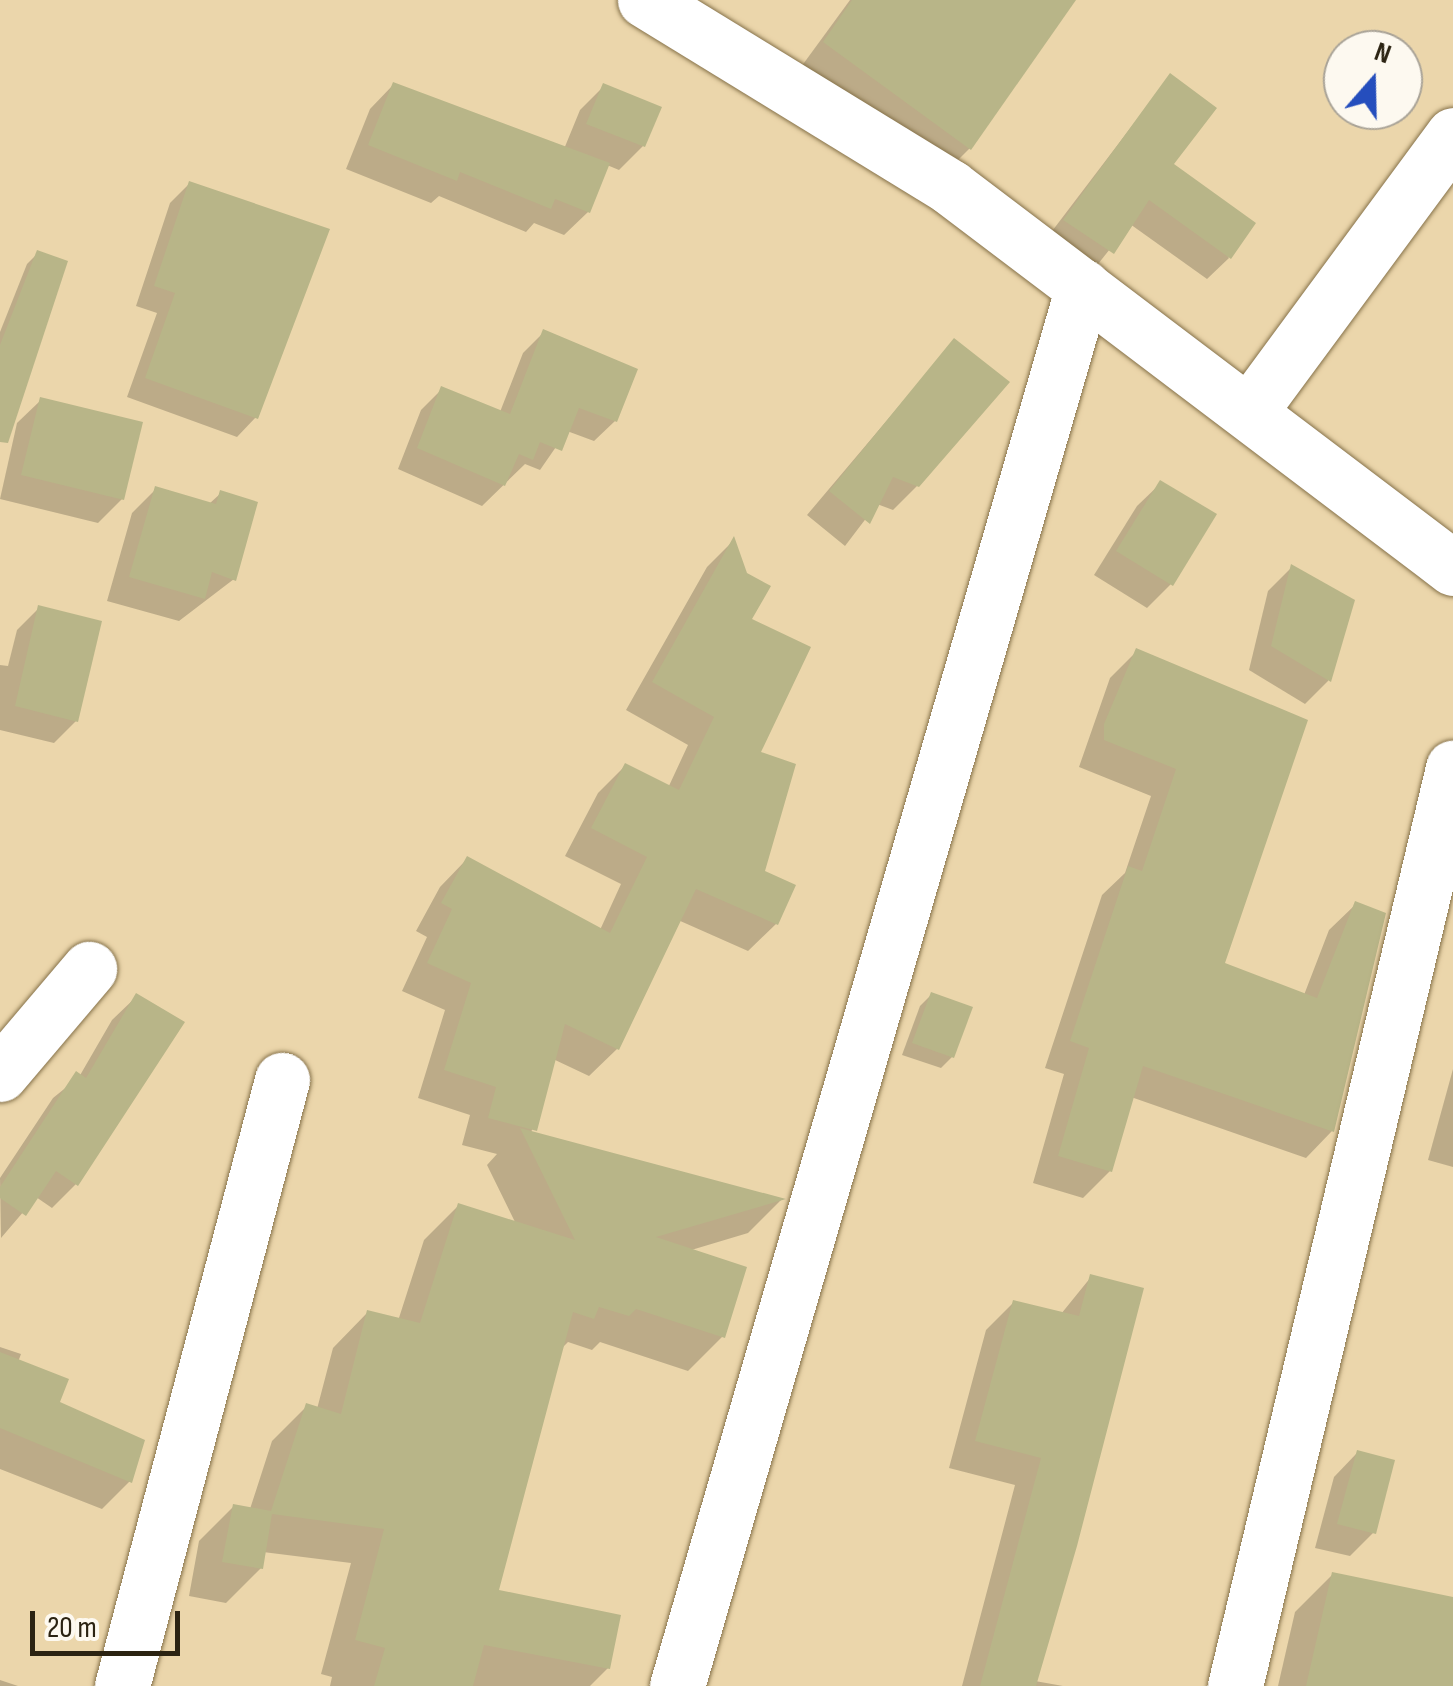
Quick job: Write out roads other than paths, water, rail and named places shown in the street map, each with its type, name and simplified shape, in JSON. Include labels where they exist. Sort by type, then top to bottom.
[{"type":"street","points":[[644,0],[950,187],[1453,568]]},
{"type":"street","points":[[1249,412],[1453,134]]},
{"type":"street","points":[[677,1686],[1083,286]]},
{"type":"street","points":[[1236,1686],[1453,768]]},
{"type":"street","points":[[0,1074],[89,968]]},
{"type":"street","points":[[122,1686],[282,1080]]}]
